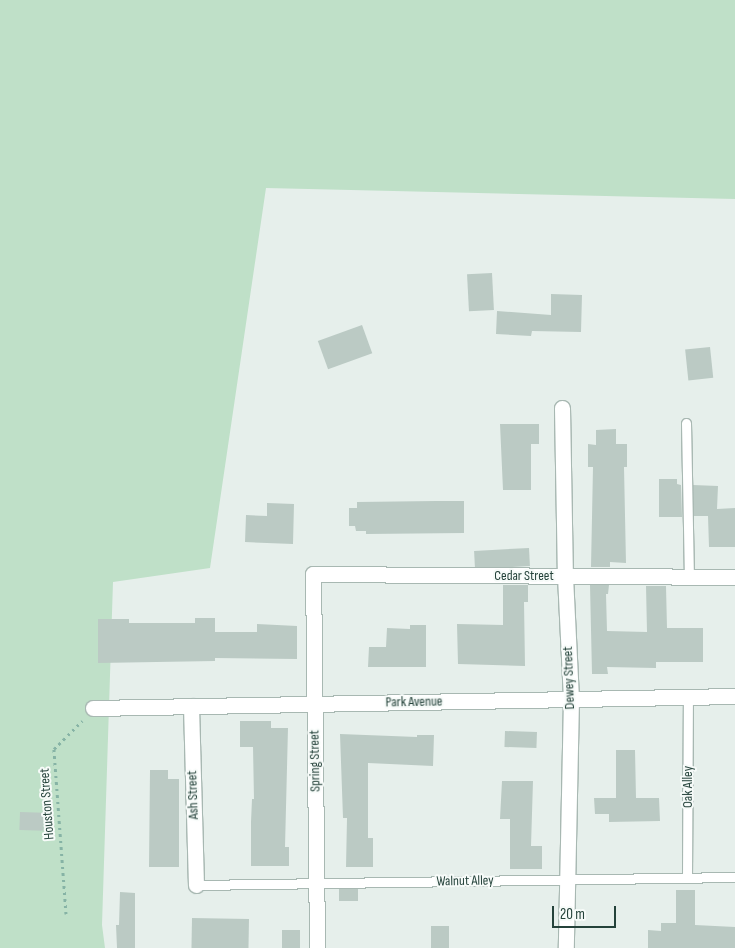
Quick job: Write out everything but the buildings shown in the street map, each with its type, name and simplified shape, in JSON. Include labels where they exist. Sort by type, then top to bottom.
[{"type":"street","name":"Dewey Street","points":[[562,408],[565,576],[571,699],[566,948]]},
{"type":"street","name":"Cedar Street","points":[[313,574],[735,577]]},
{"type":"street","name":"Spring Street","points":[[313,574],[317,948]]},
{"type":"street","name":"Park Avenue","points":[[93,708],[735,696]]},
{"type":"street","name":"Ash Street","points":[[191,706],[196,884]]},
{"type":"lane","points":[[686,422],[689,577]]},
{"type":"lane","name":"Oak Alley","points":[[687,878],[688,697]]},
{"type":"lane","name":"Walnut Alley","points":[[196,884],[316,884],[735,877]]},
{"type":"path","name":"Houston Street","points":[[66,914],[54,749],[93,708]]},
{"type":"green space","points":[[0,0],[735,0],[735,199],[266,188],[210,568],[113,582],[102,925],[105,948],[0,948]]}]
